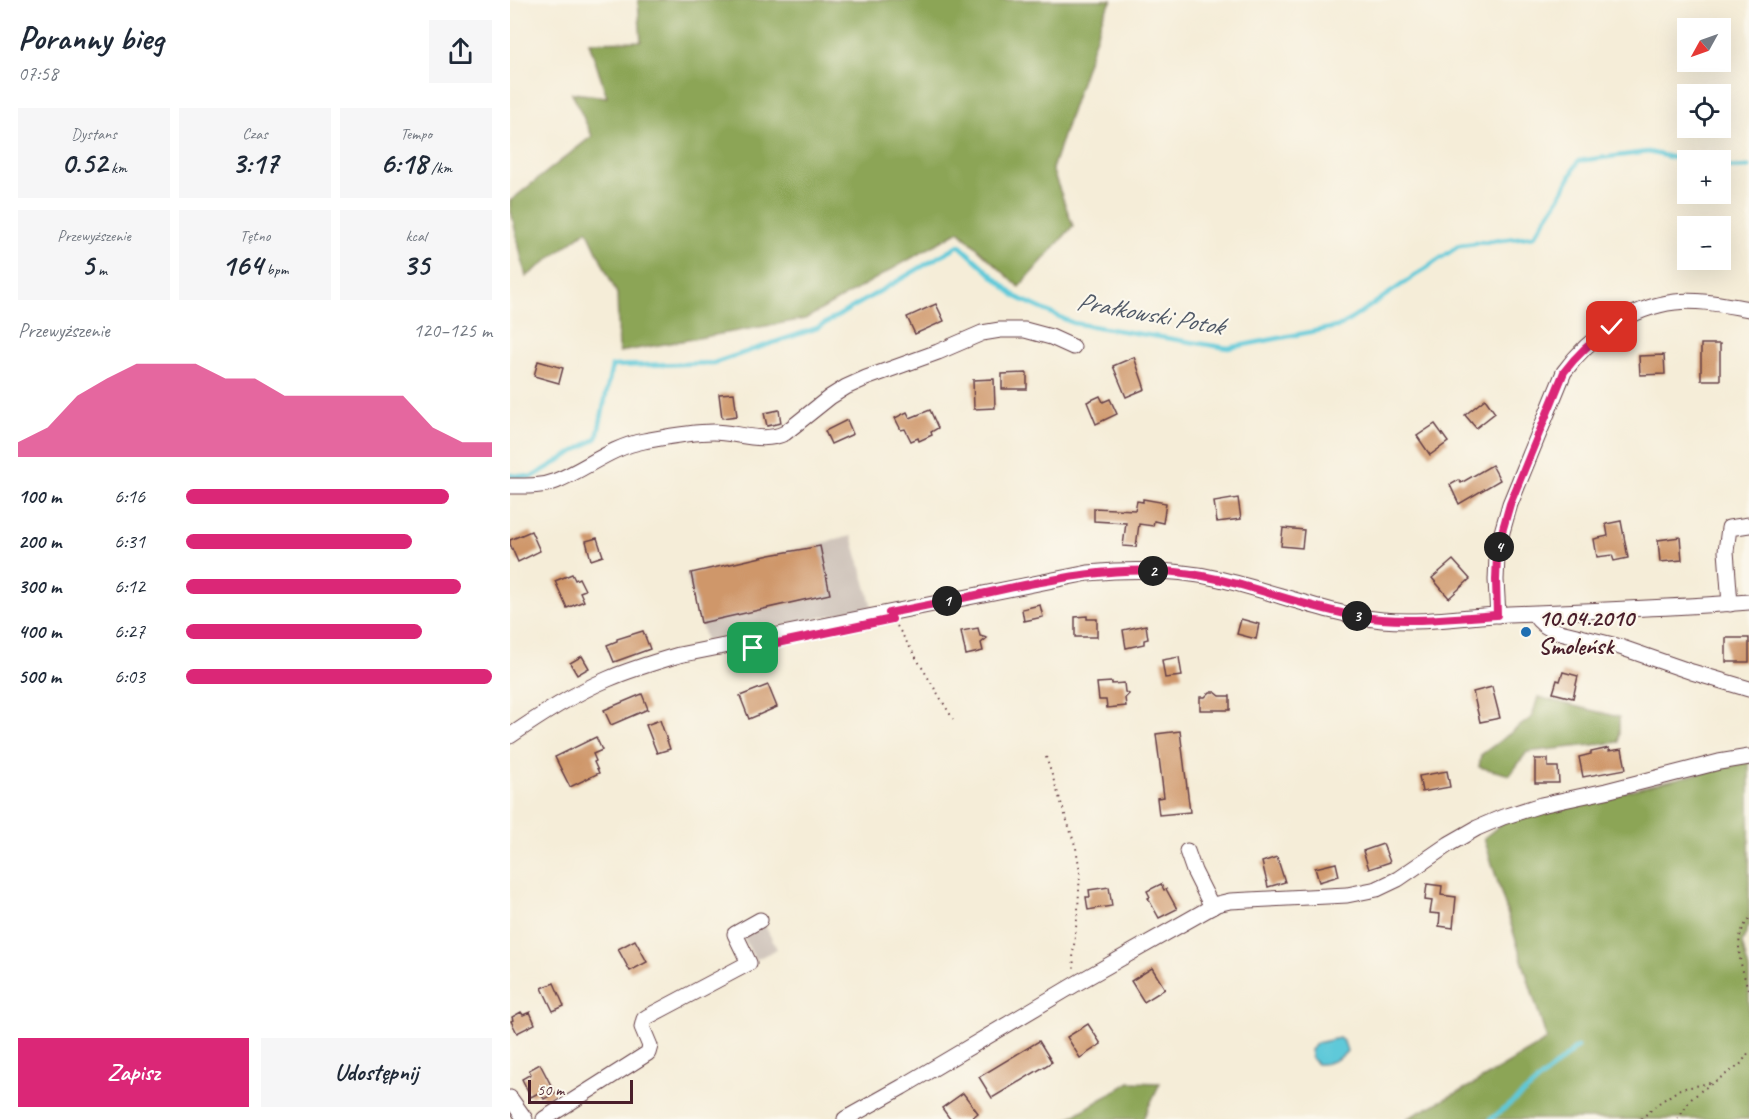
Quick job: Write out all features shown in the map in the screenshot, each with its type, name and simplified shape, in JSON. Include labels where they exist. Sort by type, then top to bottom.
[{"type":"street","points":[[1497,615],[1497,556],[1510,504],[1560,379],[1576,355],[1612,327],[1636,313],[1658,305],[1698,301],[1749,309]]},
{"type":"street","points":[[510,486],[534,486],[556,481],[612,451],[640,442],[713,432],[762,438],[778,437],[846,387],[982,333],[1025,330],[1051,337],[1073,347]]},
{"type":"street","points":[[1730,604],[1726,551],[1729,528],[1749,525]]},
{"type":"street","points":[[510,736],[585,690],[646,664],[679,655],[1064,577],[1102,572],[1137,570],[1183,573],[1219,579],[1316,607],[1383,620],[1430,620],[1749,602]]},
{"type":"street","points":[[1534,614],[1540,622],[1556,631],[1617,646],[1749,689]]},
{"type":"street","points":[[845,1119],[1212,907],[1230,901],[1347,895],[1377,889],[1398,879],[1449,844],[1503,817],[1540,805],[1606,791],[1719,762],[1749,757]]},
{"type":"street","points":[[1187,851],[1212,907]]},
{"type":"street","points":[[544,1119],[648,1053],[650,1047],[642,1027],[644,1019],[749,963],[735,934],[760,920]]},
{"type":"street","points":[[510,1098],[525,1119]]},
{"type":"path","points":[[889,613],[953,719]]},
{"type":"path","points":[[1046,757],[1076,848],[1080,871],[1073,954],[1075,973],[1079,982]]},
{"type":"path","points":[[1749,920],[1738,945],[1749,993]]},
{"type":"path","points":[[1678,1119],[1690,1100],[1740,1065],[1749,1052]]},
{"type":"path","points":[[1641,1119],[1680,1089],[1713,1083]]},
{"type":"shaded area","points":[[852,536],[872,607],[706,641],[686,574]]},
{"type":"shaded area","points":[[764,924],[777,949],[755,960],[742,935]]},
{"type":"green space","points":[[638,0],[1112,0],[1104,13],[1052,169],[1073,226],[1019,287],[959,231],[805,319],[619,352],[617,294],[587,230],[526,277],[510,201],[592,136],[572,93],[607,97],[589,42],[641,41]]},
{"type":"green space","points":[[1538,697],[1619,717],[1619,742],[1527,752],[1510,775],[1479,767],[1481,755],[1532,717]]},
{"type":"green space","points":[[1749,761],[1749,925],[1742,943],[1749,970],[1749,1119],[1406,1119],[1474,1084],[1547,1040],[1484,838],[1505,821]]},
{"type":"green space","points":[[1130,1082],[1160,1083],[1143,1119],[1068,1119]]},
{"type":"water","points":[[1339,1038],[1344,1042],[1347,1051],[1341,1057],[1321,1064],[1317,1064],[1312,1059],[1310,1050],[1317,1043]]},
{"type":"building","points":[[936,304],[944,321],[915,334],[907,317]]},
{"type":"building","points":[[1701,344],[1720,344],[1720,380],[1701,380]]},
{"type":"building","points":[[1664,355],[1665,374],[1640,375],[1639,356]]},
{"type":"building","points":[[1134,357],[1145,389],[1126,397],[1113,366]]},
{"type":"building","points":[[538,361],[563,368],[559,383],[534,376]]},
{"type":"building","points":[[1027,373],[1027,389],[1002,389],[1002,374]]},
{"type":"building","points":[[994,379],[995,408],[974,409],[973,380]]},
{"type":"building","points":[[734,393],[737,416],[722,418],[719,394]]},
{"type":"building","points":[[1100,396],[1103,402],[1110,399],[1117,414],[1096,424],[1087,402]]},
{"type":"building","points":[[1485,399],[1495,413],[1476,428],[1465,415]]},
{"type":"building","points":[[779,410],[781,423],[767,426],[764,413]]},
{"type":"building","points":[[930,410],[938,428],[931,432],[932,435],[919,441],[918,438],[911,441],[905,429],[901,430],[895,418],[907,412],[910,418]]},
{"type":"building","points":[[847,420],[853,434],[831,444],[825,431]]},
{"type":"building","points":[[1435,424],[1448,442],[1430,455],[1417,436]]},
{"type":"building","points":[[1492,465],[1500,480],[1459,504],[1450,485],[1459,480],[1461,483]]},
{"type":"building","points":[[1238,498],[1241,519],[1217,522],[1214,502]]},
{"type":"building","points":[[1143,499],[1166,503],[1163,523],[1154,521],[1153,526],[1139,524],[1136,547],[1123,546],[1126,523],[1094,521],[1094,508],[1135,510],[1137,501],[1143,502]]},
{"type":"building","points":[[1621,521],[1628,558],[1614,561],[1612,555],[1597,557],[1594,539],[1608,536],[1606,524]]},
{"type":"building","points":[[1283,528],[1304,530],[1302,548],[1281,546]]},
{"type":"building","points":[[531,531],[540,551],[518,562],[510,540]]},
{"type":"building","points":[[1680,537],[1682,560],[1660,562],[1658,540]]},
{"type":"building","points":[[597,538],[603,556],[591,560],[586,541]]},
{"type":"building","points":[[820,546],[830,594],[701,623],[691,573]]},
{"type":"building","points":[[1453,560],[1470,579],[1449,598],[1432,578]]},
{"type":"building","points":[[572,574],[575,580],[579,578],[585,590],[580,592],[584,601],[567,608],[555,581]]},
{"type":"building","points":[[1040,605],[1043,617],[1024,621],[1022,609]]},
{"type":"building","points":[[1087,616],[1087,619],[1097,619],[1097,637],[1075,637],[1075,617]]},
{"type":"building","points":[[1241,619],[1259,624],[1256,639],[1237,634]]},
{"type":"building","points":[[1146,625],[1148,639],[1144,640],[1144,644],[1126,648],[1123,630]]},
{"type":"building","points":[[978,628],[980,636],[987,638],[981,643],[983,651],[966,655],[961,631]]},
{"type":"building","points":[[643,631],[650,649],[614,662],[607,645],[617,639]]},
{"type":"building","points":[[1726,638],[1749,638],[1749,662],[1726,662]]},
{"type":"building","points":[[582,656],[589,668],[577,675],[570,663]]},
{"type":"building","points":[[1179,657],[1182,676],[1165,678],[1162,660]]},
{"type":"building","points":[[1563,672],[1578,676],[1573,698],[1553,693],[1557,680],[1560,681]]},
{"type":"building","points":[[1112,682],[1112,684],[1124,683],[1125,692],[1129,694],[1125,698],[1126,706],[1107,708],[1106,700],[1099,700],[1097,683]]},
{"type":"building","points":[[768,685],[777,707],[749,719],[740,696]]},
{"type":"building","points":[[1492,687],[1500,718],[1480,722],[1473,692]]},
{"type":"building","points":[[1210,692],[1215,692],[1220,696],[1230,696],[1230,710],[1200,710],[1200,697],[1205,697]]},
{"type":"building","points":[[642,694],[648,709],[611,725],[604,710]]},
{"type":"building","points":[[660,720],[670,749],[657,753],[646,725]]},
{"type":"building","points":[[1180,731],[1190,812],[1159,815],[1157,798],[1164,797],[1156,734]]},
{"type":"building","points":[[596,737],[602,750],[593,754],[599,773],[570,787],[555,757]]},
{"type":"building","points":[[1609,748],[1609,751],[1622,749],[1626,769],[1583,777],[1579,757]]},
{"type":"building","points":[[1535,759],[1548,759],[1548,767],[1558,767],[1559,783],[1535,783]]},
{"type":"building","points":[[1447,771],[1450,787],[1422,792],[1419,776]]},
{"type":"building","points":[[1383,844],[1390,862],[1369,869],[1363,851]]},
{"type":"building","points":[[1277,857],[1285,882],[1268,887],[1262,862]]},
{"type":"building","points":[[1336,863],[1339,876],[1319,882],[1315,868]]},
{"type":"building","points":[[1161,884],[1177,909],[1159,918],[1148,898],[1150,897],[1147,891]]},
{"type":"building","points":[[1427,884],[1442,886],[1441,895],[1456,897],[1453,928],[1439,926],[1440,914],[1430,913],[1432,901],[1425,900]]},
{"type":"building","points":[[1109,887],[1112,906],[1088,910],[1086,897],[1090,897],[1089,890]]},
{"type":"building","points":[[635,940],[647,962],[630,971],[618,949]]},
{"type":"building","points":[[1152,968],[1165,989],[1144,1002],[1131,981]]},
{"type":"building","points":[[554,983],[564,1006],[553,1011],[542,988]]},
{"type":"building","points":[[521,1012],[523,1015],[530,1012],[535,1024],[517,1033],[511,1021],[512,1017]]},
{"type":"building","points":[[1088,1024],[1101,1044],[1080,1058],[1067,1037]]},
{"type":"building","points":[[1039,1041],[1052,1062],[992,1098],[979,1077]]},
{"type":"building","points":[[540,1064],[555,1093],[544,1099],[540,1092],[531,1097],[522,1079],[531,1074],[529,1070]]},
{"type":"building","points":[[963,1093],[978,1113],[971,1119],[950,1119],[942,1108]]},
{"type":"waterway","name":"Prałkowski Potok","points":[[510,475],[532,477],[597,438],[612,366],[714,363],[817,328],[959,245],[1016,297],[1073,323],[1228,348],[1341,326],[1460,245],[1534,236],[1560,197],[1578,161],[1648,152],[1677,159]]},
{"type":"waterway","name":"Prałkowski Potok","points":[[1731,168],[1749,167]]},
{"type":"waterway","points":[[1491,1119],[1577,1047]]},
{"type":"place","name":"10.04.2010 Smoleńsk","points":[[1526,632]]},
{"type":"route","points":[[753,648],[892,619],[889,613],[1064,577],[1112,571],[1164,571],[1192,574],[1219,579],[1316,607],[1383,620],[1430,620],[1497,615],[1497,556],[1510,504],[1564,372],[1576,355],[1612,327]]}]
